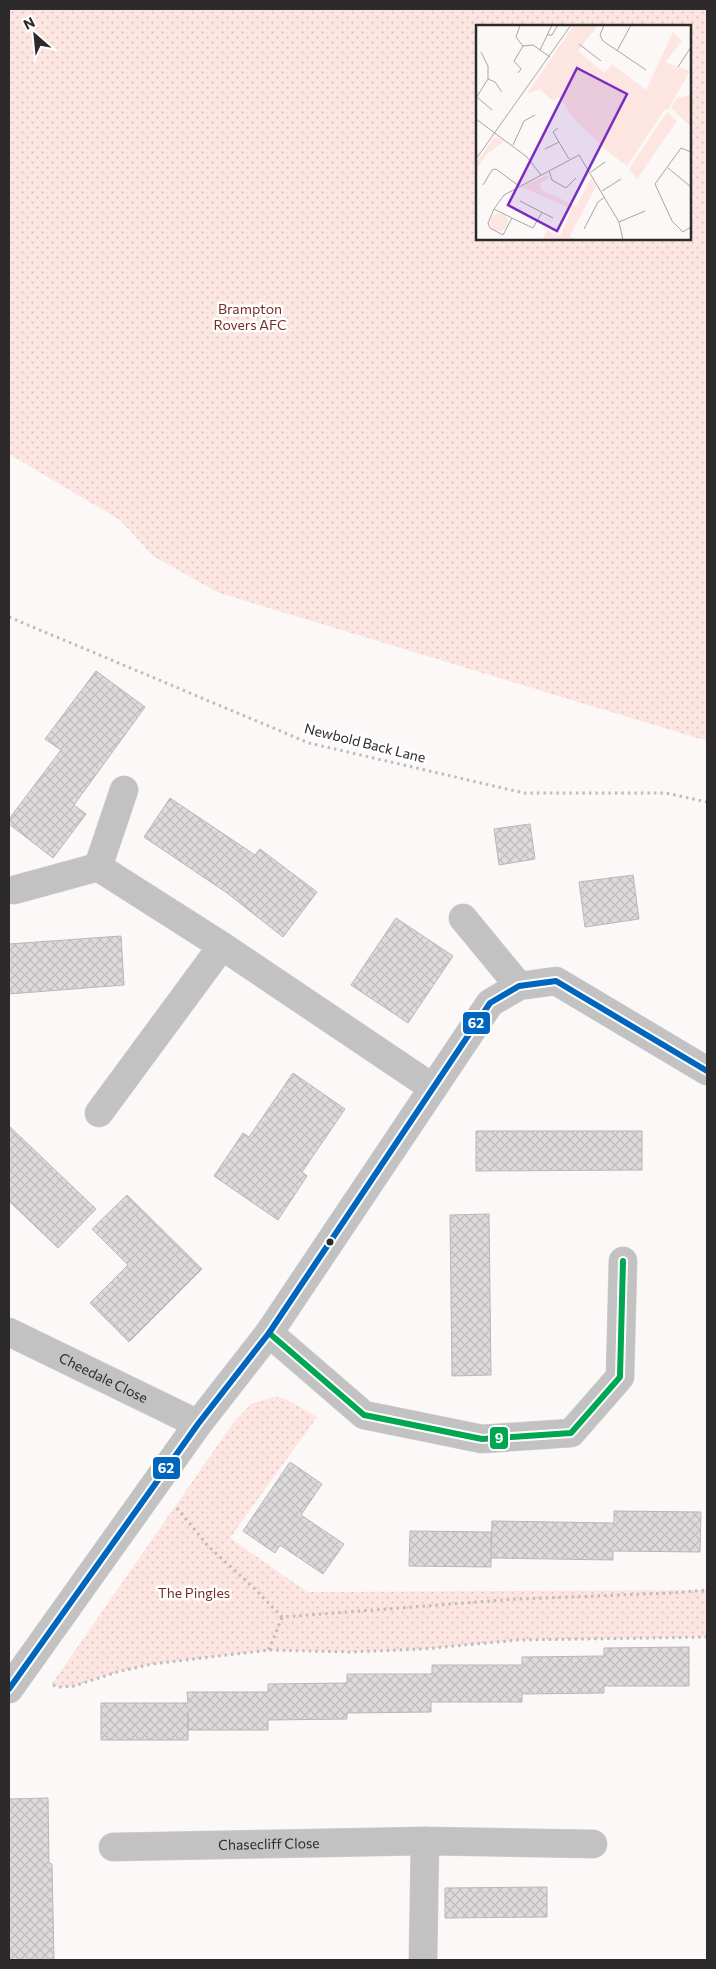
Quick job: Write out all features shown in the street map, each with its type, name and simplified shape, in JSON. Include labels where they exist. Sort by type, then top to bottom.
[{"type":"street","points":[[98,867],[124,790]]},
{"type":"street","points":[[14,890],[98,867],[222,946],[432,1088]]},
{"type":"street","points":[[463,918],[519,986]]},
{"type":"street","points":[[99,1113],[222,946]]},
{"type":"street","points":[[12,1680],[198,1424],[269,1333],[490,1002],[519,986],[556,981],[707,1071]]},
{"type":"street","points":[[269,1333],[364,1415],[482,1439],[571,1433],[620,1377],[623,1261]]},
{"type":"street","name":"Cheedale Close","points":[[9,1332],[198,1424]]},
{"type":"street","points":[[423,1960],[425,1842]]},
{"type":"street","name":"Chasecliff Close","points":[[113,1847],[425,1842],[593,1844]]},
{"type":"path","name":"Newbold Back Lane","points":[[9,618],[309,744],[524,793],[666,794],[707,802]]},
{"type":"path","points":[[156,1482],[208,1546],[256,1589],[282,1617]]},
{"type":"path","points":[[282,1617],[517,1599],[707,1590]]},
{"type":"path","points":[[269,1650],[282,1617]]},
{"type":"path","points":[[12,1680],[60,1687],[74,1686],[117,1672],[152,1664],[269,1650],[350,1652],[423,1649],[518,1640],[707,1636]]},
{"type":"green space","name":"Brampton Rovers AFC","points":[[9,9],[707,9],[707,741],[219,593],[153,556],[120,520],[9,454]]},
{"type":"green space","name":"The Pingles","points":[[273,1397],[284,1398],[317,1417],[230,1538],[307,1592],[707,1590],[707,1637],[518,1640],[423,1649],[350,1652],[269,1650],[152,1664],[117,1672],[74,1686],[60,1687],[51,1685],[233,1423],[251,1404]]},
{"type":"building","points":[[96,671],[145,707],[74,805],[86,814],[53,858],[9,824],[9,819],[61,750],[45,739]]},
{"type":"building","points":[[170,798],[255,855],[260,849],[317,892],[283,937],[227,893],[144,837]]},
{"type":"building","points":[[530,824],[535,859],[499,865],[494,829]]},
{"type":"building","points":[[633,875],[639,919],[585,927],[579,882]]},
{"type":"building","points":[[396,918],[453,956],[408,1023],[351,985]]},
{"type":"building","points":[[121,936],[124,985],[9,994],[9,944]]},
{"type":"building","points":[[293,1073],[345,1109],[302,1172],[307,1176],[278,1220],[214,1176],[243,1133],[249,1137]]},
{"type":"building","points":[[9,1126],[96,1209],[58,1248],[9,1201]]},
{"type":"building","points":[[476,1131],[642,1131],[642,1170],[476,1171]]},
{"type":"building","points":[[127,1195],[202,1269],[129,1342],[90,1303],[128,1265],[92,1229]]},
{"type":"building","points":[[489,1214],[491,1375],[452,1376],[450,1215]]},
{"type":"building","points":[[290,1462],[322,1484],[301,1515],[344,1544],[323,1574],[280,1545],[275,1553],[243,1531]]},
{"type":"building","points":[[614,1511],[701,1512],[700,1552],[613,1551],[613,1560],[491,1558],[492,1521],[614,1523]]},
{"type":"building","points":[[410,1531],[491,1532],[491,1567],[409,1566]]},
{"type":"building","points":[[689,1647],[689,1686],[604,1686],[604,1693],[522,1694],[522,1702],[431,1702],[431,1712],[347,1713],[347,1719],[268,1720],[268,1730],[188,1730],[188,1740],[101,1740],[101,1703],[188,1703],[187,1692],[268,1692],[268,1684],[347,1683],[347,1674],[432,1674],[432,1665],[522,1665],[522,1657],[604,1656],[604,1648]]},
{"type":"building","points":[[48,1798],[49,1863],[52,1864],[54,1960],[9,1960],[9,1799]]},
{"type":"building","points":[[547,1887],[547,1917],[445,1918],[445,1888]]},
{"type":"transit line","name":"62","points":[[9,1689],[198,1424],[269,1333],[490,1003],[519,986],[556,981],[707,1071]]},
{"type":"transit line","name":"9","points":[[269,1333],[364,1415],[482,1439],[571,1433],[620,1377],[623,1261]]}]
